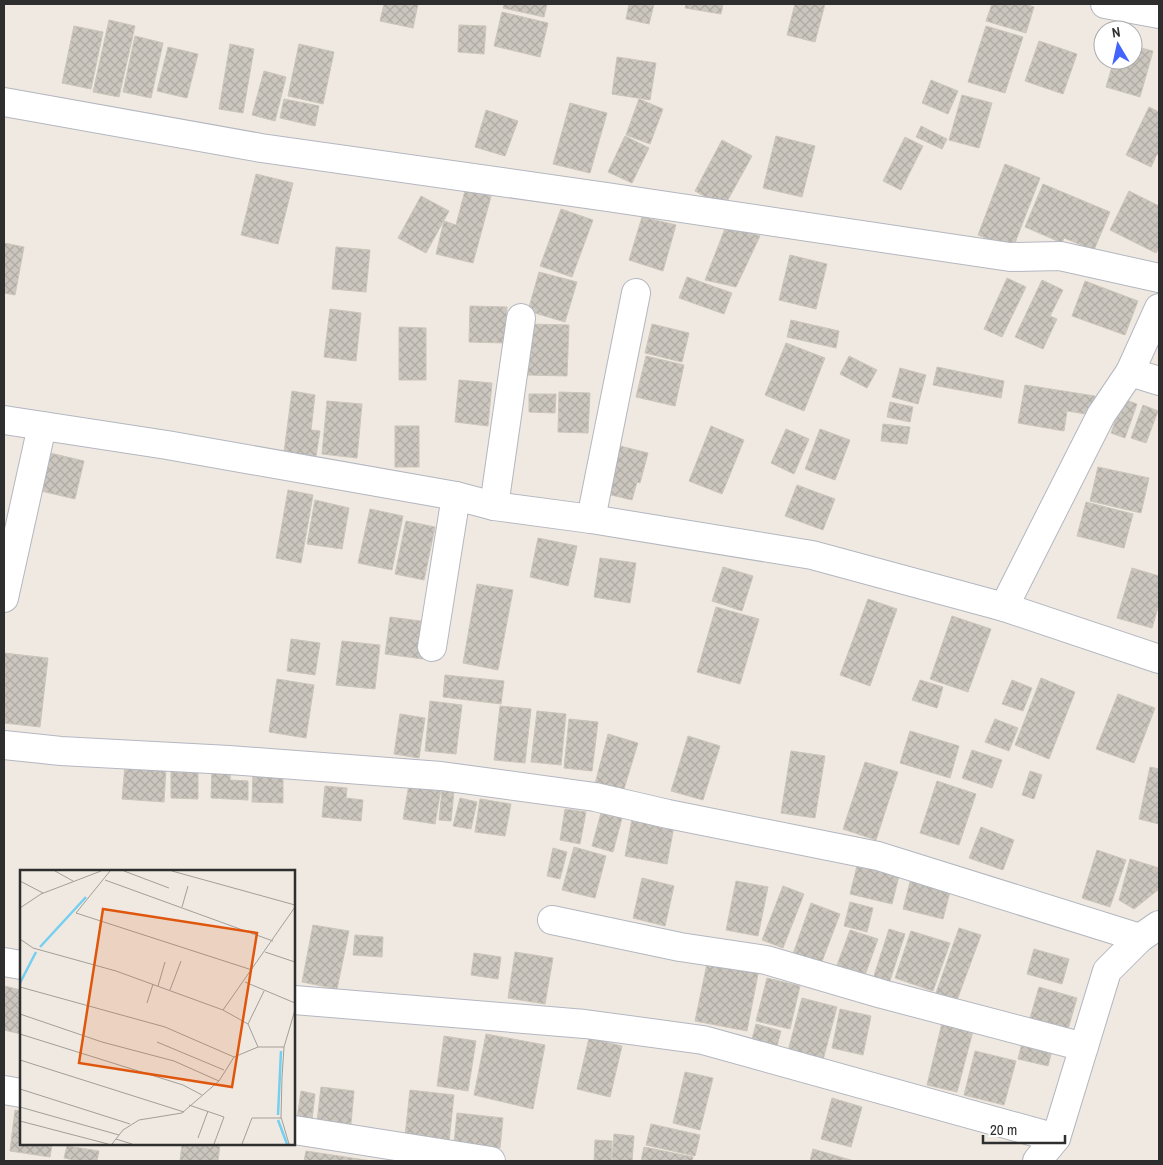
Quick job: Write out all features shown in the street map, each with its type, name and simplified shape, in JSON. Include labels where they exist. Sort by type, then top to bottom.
[{"type":"street","points":[[1105,4],[1159,14]]},
{"type":"street","points":[[4,102],[261,148],[1010,257],[1060,256],[1159,278]]},
{"type":"street","points":[[591,519],[636,293]]},
{"type":"street","points":[[1004,607],[1101,415],[1130,372],[1159,308]]},
{"type":"street","points":[[494,506],[521,318]]},
{"type":"street","points":[[1130,372],[1159,381]]},
{"type":"street","points":[[4,420],[456,496],[494,506],[591,519],[812,555],[1004,607],[1159,659]]},
{"type":"street","points":[[4,598],[42,426]]},
{"type":"street","points":[[432,647],[456,496]]},
{"type":"street","points":[[4,745],[61,751],[229,760],[441,776],[595,797],[668,814],[878,856],[1149,931]]},
{"type":"street","points":[[552,920],[680,947],[766,960],[882,994],[1084,1047]]},
{"type":"street","points":[[1037,1161],[1056,1138],[1107,971],[1149,931]]},
{"type":"street","points":[[4,962],[20,965]]},
{"type":"street","points":[[295,1000],[585,1024],[703,1040],[1056,1138]]},
{"type":"street","points":[[4,1090],[20,1092]]},
{"type":"street","points":[[295,1130],[491,1161]]},
{"type":"building","points":[[384,4],[418,4],[413,28],[380,21]]},
{"type":"building","points":[[504,4],[547,4],[544,17],[503,8]]},
{"type":"building","points":[[629,4],[654,4],[649,24],[626,19]]},
{"type":"building","points":[[686,4],[723,4],[721,14],[685,8]]},
{"type":"building","points":[[795,4],[825,4],[815,42],[787,35]]},
{"type":"building","points":[[992,4],[1024,4],[1034,7],[1026,33],[986,21]]},
{"type":"building","points":[[502,12],[548,23],[540,57],[494,46]]},
{"type":"building","points":[[109,20],[135,26],[119,97],[93,92]]},
{"type":"building","points":[[459,25],[486,26],[484,54],[458,52]]},
{"type":"building","points":[[74,26],[103,32],[91,89],[62,83]]},
{"type":"building","points":[[986,26],[1023,37],[1005,93],[968,82]]},
{"type":"building","points":[[135,36],[163,43],[151,98],[123,92]]},
{"type":"building","points":[[1039,41],[1077,54],[1063,94],[1025,81]]},
{"type":"building","points":[[230,44],[254,49],[243,113],[219,109]]},
{"type":"building","points":[[299,44],[334,52],[323,104],[288,96]]},
{"type":"building","points":[[168,47],[198,54],[187,98],[157,91]]},
{"type":"building","points":[[1143,48],[1153,51],[1140,97],[1106,87],[1111,70],[1143,70]]},
{"type":"building","points":[[617,57],[656,63],[650,100],[612,94]]},
{"type":"building","points":[[264,71],[286,77],[275,121],[252,115]]},
{"type":"building","points":[[931,80],[958,91],[948,114],[922,103]]},
{"type":"building","points":[[962,95],[992,103],[979,148],[949,140]]},
{"type":"building","points":[[284,99],[319,106],[315,126],[280,118]]},
{"type":"building","points":[[639,99],[663,109],[650,144],[626,135]]},
{"type":"building","points":[[570,103],[607,113],[590,173],[553,164]]},
{"type":"building","points":[[1149,107],[1159,112],[1157,117],[1159,118],[1159,155],[1157,154],[1151,167],[1126,155]]},
{"type":"building","points":[[486,110],[518,121],[505,156],[475,147]]},
{"type":"building","points":[[921,126],[947,139],[942,149],[916,137]]},
{"type":"building","points":[[625,136],[649,148],[632,183],[608,172]]},
{"type":"building","points":[[776,136],[815,146],[802,197],[763,188]]},
{"type":"building","points":[[905,137],[923,146],[901,190],[883,181]]},
{"type":"building","points":[[722,140],[752,156],[724,207],[695,191]]},
{"type":"building","points":[[1005,164],[1040,178],[1013,248],[978,235]]},
{"type":"building","points":[[256,174],[293,183],[278,244],[241,235]]},
{"type":"building","points":[[467,183],[493,189],[473,263],[436,254],[444,221],[456,225]]},
{"type":"building","points":[[1043,184],[1110,212],[1094,250],[1064,238],[1062,243],[1025,227]]},
{"type":"building","points":[[1129,191],[1159,206],[1159,247],[1156,253],[1110,230]]},
{"type":"building","points":[[421,196],[449,211],[426,253],[398,238]]},
{"type":"building","points":[[561,209],[593,220],[572,277],[540,266]]},
{"type":"building","points":[[642,217],[676,225],[663,271],[629,260]]},
{"type":"building","points":[[726,226],[760,236],[736,287],[705,280]]},
{"type":"building","points":[[4,243],[24,247],[15,295],[4,293]]},
{"type":"building","points":[[336,247],[370,250],[366,292],[332,289]]},
{"type":"building","points":[[790,255],[827,264],[816,309],[779,300]]},
{"type":"building","points":[[539,272],[577,282],[565,322],[528,311]]},
{"type":"building","points":[[687,277],[732,293],[724,314],[679,298]]},
{"type":"building","points":[[1007,278],[1026,287],[1002,337],[984,329]]},
{"type":"building","points":[[1042,280],[1063,290],[1050,316],[1057,319],[1043,349],[1015,337]]},
{"type":"building","points":[[1085,281],[1138,301],[1125,335],[1072,316]]},
{"type":"building","points":[[470,306],[507,307],[505,343],[469,342]]},
{"type":"building","points":[[330,309],[361,313],[356,361],[324,357]]},
{"type":"building","points":[[791,320],[839,331],[836,348],[787,337]]},
{"type":"building","points":[[529,324],[569,325],[567,376],[527,375]]},
{"type":"building","points":[[652,324],[689,333],[682,362],[645,353]]},
{"type":"building","points":[[399,327],[426,328],[426,380],[399,380]]},
{"type":"building","points":[[786,343],[825,358],[804,411],[765,395]]},
{"type":"building","points":[[646,356],[684,365],[675,406],[636,397]]},
{"type":"building","points":[[849,356],[877,370],[867,388],[840,374]]},
{"type":"building","points":[[937,367],[1004,381],[1001,398],[933,385]]},
{"type":"building","points":[[900,368],[926,375],[918,404],[892,397]]},
{"type":"building","points":[[459,380],[492,383],[488,426],[455,422]]},
{"type":"building","points":[[1025,385],[1095,396],[1092,415],[1067,411],[1064,431],[1018,423]]},
{"type":"building","points":[[292,391],[315,395],[311,430],[320,431],[316,456],[284,452]]},
{"type":"building","points":[[559,392],[590,393],[588,433],[558,432]]},
{"type":"building","points":[[529,394],[556,394],[555,413],[529,412]]},
{"type":"building","points":[[1123,399],[1137,404],[1125,438],[1111,433]]},
{"type":"building","points":[[327,401],[362,404],[357,458],[322,454]]},
{"type":"building","points":[[890,402],[913,407],[910,422],[887,417]]},
{"type":"building","points":[[1143,405],[1158,411],[1146,443],[1131,438]]},
{"type":"building","points":[[883,424],[910,427],[907,444],[881,441]]},
{"type":"building","points":[[395,426],[419,426],[419,467],[395,467]]},
{"type":"building","points":[[711,426],[744,440],[722,494],[689,481]]},
{"type":"building","points":[[786,429],[809,439],[794,474],[771,463]]},
{"type":"building","points":[[820,429],[850,440],[835,480],[805,469]]},
{"type":"building","points":[[620,446],[648,453],[640,483],[637,482],[632,500],[607,494]]},
{"type":"building","points":[[50,453],[84,461],[75,499],[41,491]]},
{"type":"building","points":[[1098,467],[1149,478],[1141,513],[1090,501]]},
{"type":"building","points":[[797,485],[835,499],[823,530],[785,516]]},
{"type":"building","points":[[288,490],[313,495],[301,563],[276,558]]},
{"type":"building","points":[[315,500],[349,508],[342,549],[307,544]]},
{"type":"building","points":[[1086,502],[1133,514],[1124,548],[1077,536]]},
{"type":"building","points":[[370,509],[403,516],[392,570],[358,563]]},
{"type":"building","points":[[406,521],[435,527],[424,580],[395,574]]},
{"type":"building","points":[[538,538],[577,546],[568,586],[530,577]]},
{"type":"building","points":[[600,558],[636,563],[630,603],[594,597]]},
{"type":"building","points":[[723,567],[753,576],[742,611],[712,601]]},
{"type":"building","points":[[1132,568],[1159,576],[1159,604],[1152,628],[1117,618]]},
{"type":"building","points":[[477,584],[513,590],[498,670],[463,663]]},
{"type":"building","points":[[868,599],[897,609],[870,686],[840,675]]},
{"type":"building","points":[[716,607],[759,619],[740,684],[697,672]]},
{"type":"building","points":[[952,616],[991,629],[968,692],[930,679]]},
{"type":"building","points":[[390,617],[428,622],[423,659],[385,654]]},
{"type":"building","points":[[291,639],[320,643],[315,675],[287,671]]},
{"type":"building","points":[[342,641],[380,645],[375,689],[336,685]]},
{"type":"building","points":[[4,653],[48,658],[40,727],[4,723]]},
{"type":"building","points":[[445,675],[504,681],[501,704],[443,697]]},
{"type":"building","points":[[1041,678],[1075,692],[1049,759],[1015,745]]},
{"type":"building","points":[[277,679],[314,685],[306,738],[269,732]]},
{"type":"building","points":[[920,680],[943,687],[937,708],[912,700]]},
{"type":"building","points":[[1012,680],[1032,688],[1023,711],[1002,704]]},
{"type":"building","points":[[1118,694],[1155,708],[1134,763],[1096,749]]},
{"type":"building","points":[[430,701],[462,705],[456,754],[425,751]]},
{"type":"building","points":[[500,706],[531,709],[525,763],[494,760]]},
{"type":"building","points":[[537,711],[566,714],[561,765],[531,762]]},
{"type":"building","points":[[400,714],[425,718],[419,758],[394,754]]},
{"type":"building","points":[[569,719],[598,722],[592,771],[564,768]]},
{"type":"building","points":[[995,719],[1018,728],[1009,751],[985,742]]},
{"type":"building","points":[[910,731],[959,746],[950,778],[900,763]]},
{"type":"building","points":[[608,734],[638,743],[624,789],[595,784]]},
{"type":"building","points":[[688,736],[720,746],[703,800],[671,791]]},
{"type":"building","points":[[972,750],[1002,760],[992,788],[962,778]]},
{"type":"building","points":[[791,751],[825,756],[815,818],[781,813]]},
{"type":"building","points":[[865,762],[898,772],[876,840],[843,829]]},
{"type":"building","points":[[125,765],[166,769],[164,802],[122,799]]},
{"type":"building","points":[[212,766],[231,768],[230,780],[248,781],[248,800],[211,798]]},
{"type":"building","points":[[1150,767],[1159,769],[1159,824],[1139,819]]},
{"type":"building","points":[[1030,771],[1042,775],[1034,799],[1022,795]]},
{"type":"building","points":[[171,772],[198,773],[198,799],[171,798]]},
{"type":"building","points":[[253,773],[283,774],[283,803],[252,802]]},
{"type":"building","points":[[937,781],[976,794],[959,845],[920,833]]},
{"type":"building","points":[[409,784],[441,789],[435,824],[403,819]]},
{"type":"building","points":[[325,786],[347,788],[346,798],[363,800],[361,821],[322,817]]},
{"type":"building","points":[[442,790],[454,791],[451,821],[439,820]]},
{"type":"building","points":[[460,798],[477,802],[471,829],[453,826]]},
{"type":"building","points":[[480,799],[511,804],[505,836],[475,832]]},
{"type":"building","points":[[565,809],[586,812],[580,844],[560,840]]},
{"type":"building","points":[[601,813],[622,818],[613,852],[592,846]]},
{"type":"building","points":[[632,819],[674,826],[667,864],[625,856]]},
{"type":"building","points":[[981,827],[1014,840],[1003,870],[969,858]]},
{"type":"building","points":[[574,847],[606,856],[595,898],[562,890]]},
{"type":"building","points":[[553,848],[567,852],[560,879],[547,876]]},
{"type":"building","points":[[1097,850],[1126,860],[1110,907],[1082,898]]},
{"type":"building","points":[[1130,859],[1159,868],[1159,889],[1134,909],[1119,900]]},
{"type":"building","points":[[858,862],[900,872],[892,904],[850,894]]},
{"type":"building","points":[[642,878],[674,886],[665,926],[633,918]]},
{"type":"building","points":[[911,878],[951,888],[943,919],[903,909]]},
{"type":"building","points":[[736,881],[768,887],[758,936],[726,930]]},
{"type":"building","points":[[783,886],[804,894],[783,948],[762,940]]},
{"type":"building","points":[[850,902],[873,908],[867,932],[844,926]]},
{"type":"building","points":[[811,903],[840,914],[821,964],[793,954]]},
{"type":"building","points":[[313,925],[349,931],[337,989],[302,982]]},
{"type":"building","points":[[959,928],[981,935],[957,1000],[936,993]]},
{"type":"building","points":[[889,929],[905,934],[888,987],[872,982]]},
{"type":"building","points":[[850,930],[878,939],[864,978],[836,968]]},
{"type":"building","points":[[911,931],[950,943],[933,991],[895,978]]},
{"type":"building","points":[[355,935],[383,937],[382,957],[353,955]]},
{"type":"building","points":[[1034,949],[1069,959],[1062,984],[1027,974]]},
{"type":"building","points":[[515,952],[553,958],[545,1004],[508,998]]},
{"type":"building","points":[[474,953],[501,957],[498,979],[471,975]]},
{"type":"building","points":[[708,959],[759,969],[747,1031],[695,1021]]},
{"type":"building","points":[[767,978],[800,986],[790,1029],[756,1021]]},
{"type":"building","points":[[4,986],[20,990],[20,1034],[4,1030]]},
{"type":"building","points":[[1039,987],[1077,998],[1068,1029],[1030,1018]]},
{"type":"building","points":[[802,998],[837,1007],[823,1060],[788,1051]]},
{"type":"building","points":[[840,1009],[871,1016],[863,1055],[832,1048]]},
{"type":"building","points":[[942,1023],[973,1031],[957,1092],[927,1085]]},
{"type":"building","points":[[756,1024],[781,1031],[777,1046],[752,1039]]},
{"type":"building","points":[[486,1034],[545,1045],[533,1109],[474,1095]]},
{"type":"building","points":[[444,1036],[476,1041],[468,1091],[437,1086]]},
{"type":"building","points":[[589,1038],[622,1046],[610,1097],[577,1089]]},
{"type":"building","points":[[1023,1039],[1053,1047],[1048,1066],[1018,1059]]},
{"type":"building","points":[[975,1051],[1016,1061],[1004,1105],[964,1095]]},
{"type":"building","points":[[685,1072],[713,1078],[700,1130],[673,1123]]},
{"type":"building","points":[[321,1087],[354,1091],[350,1134],[316,1131]]},
{"type":"building","points":[[410,1090],[454,1095],[449,1141],[405,1136]]},
{"type":"building","points":[[301,1091],[315,1094],[311,1128],[296,1126]]},
{"type":"building","points":[[832,1098],[862,1107],[851,1147],[821,1139]]},
{"type":"building","points":[[15,1110],[20,1111],[20,1145],[52,1145],[50,1157],[10,1151]]},
{"type":"building","points":[[457,1113],[503,1118],[500,1148],[454,1143]]},
{"type":"building","points":[[651,1124],[700,1135],[695,1156],[646,1145]]},
{"type":"building","points":[[614,1134],[634,1136],[632,1161],[612,1161]]},
{"type":"building","points":[[595,1140],[612,1141],[611,1161],[594,1161]]},
{"type":"building","points":[[182,1145],[220,1145],[218,1161],[180,1161]]},
{"type":"building","points":[[67,1146],[99,1151],[97,1161],[79,1161],[64,1158]]},
{"type":"building","points":[[644,1147],[693,1157],[692,1161],[641,1161]]},
{"type":"building","points":[[813,1149],[854,1161],[810,1161]]},
{"type":"building","points":[[306,1151],[372,1161],[304,1161]]}]
